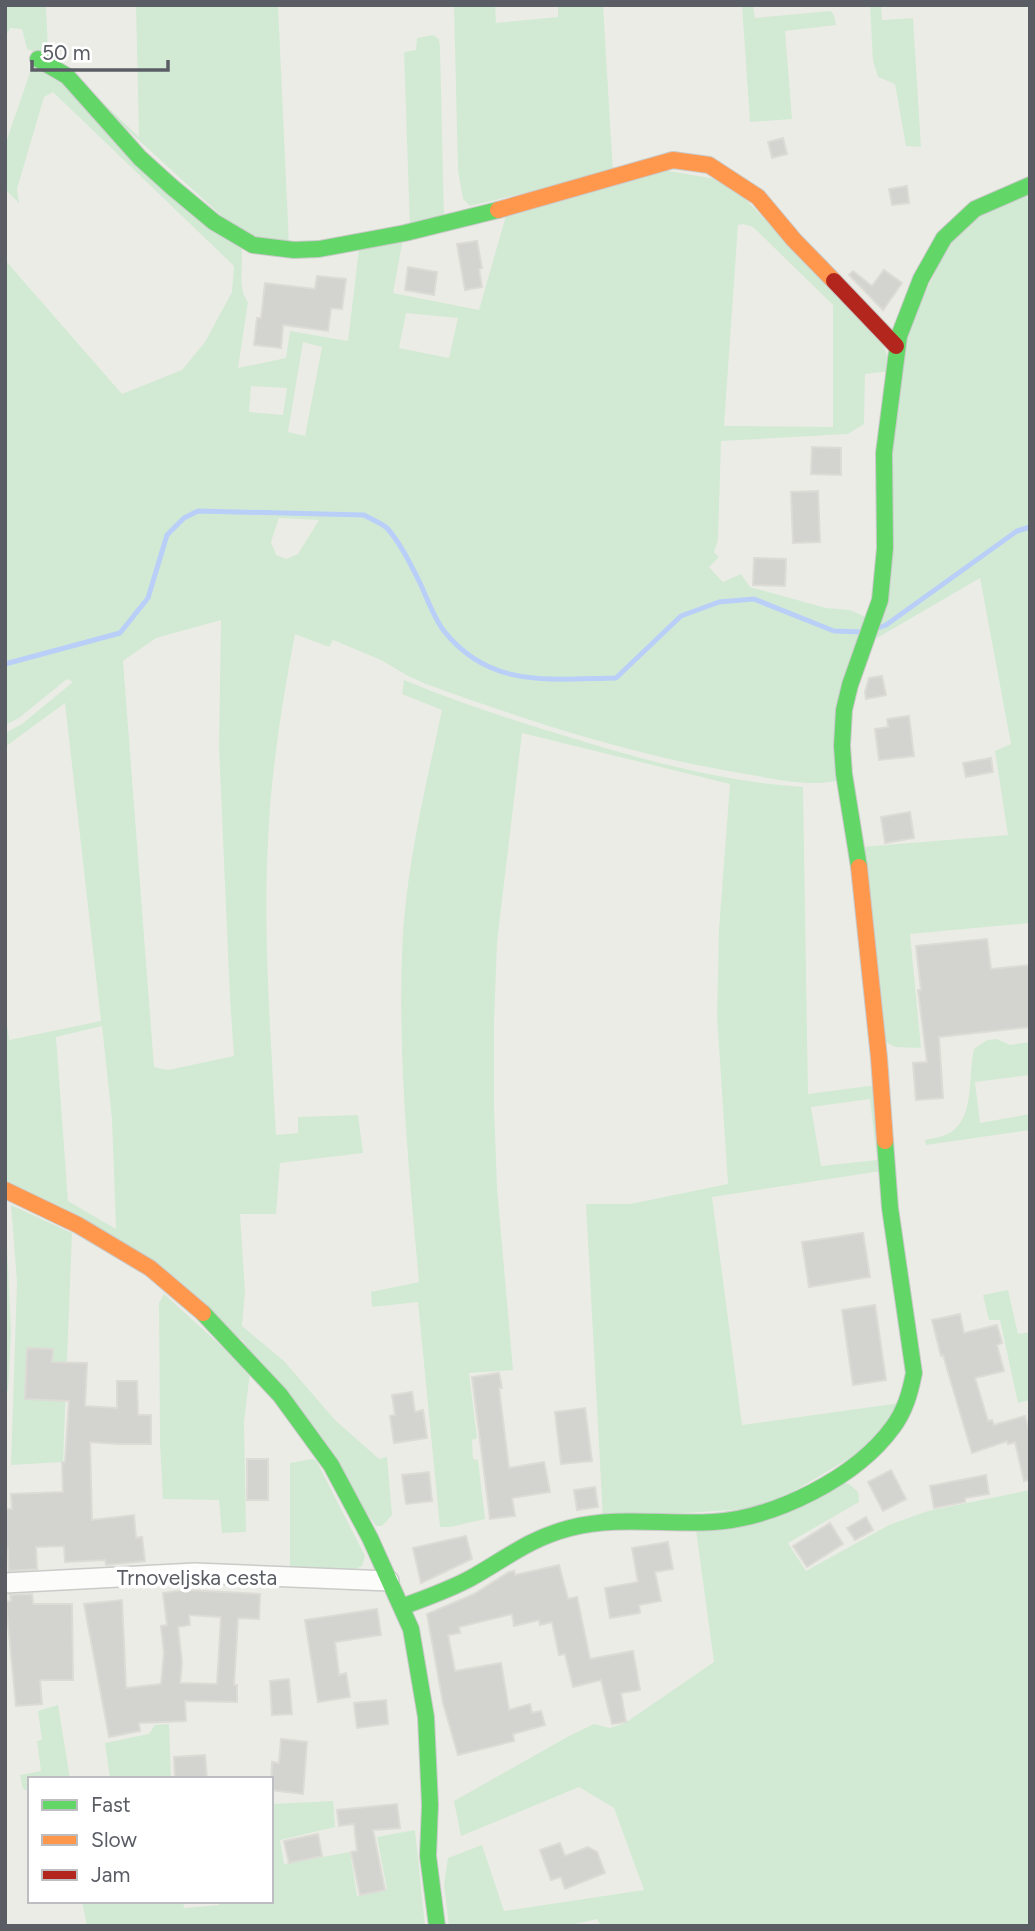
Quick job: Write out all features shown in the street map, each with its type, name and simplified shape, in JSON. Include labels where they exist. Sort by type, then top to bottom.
[{"type":"street","points":[[38,59],[67,76],[140,158],[214,222],[239,239],[263,247],[319,249],[460,221],[673,160],[709,165],[758,197],[794,240],[896,346]]},
{"type":"street","points":[[402,1607],[474,1576],[535,1540],[571,1527],[601,1522],[696,1523],[738,1519],[775,1510],[804,1496],[870,1452],[885,1437],[911,1395],[914,1373],[890,1208],[878,1044],[858,859],[845,786],[842,746],[847,698],[880,600],[886,548],[884,453],[896,372],[896,346],[921,279],[944,238],[975,209],[1030,185]]},
{"type":"street","points":[[5,1191],[78,1225],[150,1268],[202,1312],[280,1395],[331,1465],[370,1538],[411,1629],[421,1679],[430,1805],[428,1856],[437,1926]]},
{"type":"street","name":"Trnoveljska cesta","points":[[5,1583],[195,1573],[389,1581]]},
{"type":"green space","points":[[5,5],[46,5],[48,50],[139,137],[136,5],[278,5],[289,245],[238,231],[49,58],[27,49],[22,29],[10,28],[5,38]]},
{"type":"green space","points":[[454,5],[495,5],[496,23],[558,17],[558,5],[603,5],[613,172],[470,206],[463,199],[458,171]]},
{"type":"green space","points":[[742,5],[753,5],[755,18],[831,11],[834,15],[836,25],[785,31],[792,119],[750,122]]},
{"type":"green space","points":[[870,5],[881,5],[882,20],[913,18],[921,147],[906,146],[895,84],[878,77],[873,61]]},
{"type":"green space","points":[[433,35],[439,39],[440,47],[444,218],[410,228],[404,52],[416,50],[417,38]]},
{"type":"green space","points":[[33,64],[53,71],[241,245],[242,289],[248,302],[238,368],[286,358],[290,331],[348,341],[359,249],[403,239],[393,293],[479,310],[507,212],[651,168],[728,181],[882,341],[892,371],[865,374],[864,424],[848,434],[721,441],[718,540],[714,552],[719,557],[709,567],[723,582],[741,574],[750,587],[826,608],[850,610],[868,618],[836,781],[813,783],[776,779],[700,766],[620,747],[542,724],[426,684],[381,660],[333,640],[329,647],[295,634],[278,737],[268,841],[267,951],[276,1135],[298,1133],[298,1117],[358,1115],[363,1153],[280,1163],[276,1214],[240,1214],[245,1292],[242,1326],[284,1361],[335,1420],[379,1459],[387,1457],[392,1515],[382,1526],[376,1526],[242,1340],[5,1181],[5,1008],[9,1040],[101,1021],[65,703],[5,747],[5,733],[22,724],[73,682],[67,679],[19,718],[5,725],[5,260],[122,394],[182,370],[205,342],[232,292],[234,266],[53,92],[44,97],[17,189],[19,203],[5,189],[5,145]],"holes":[[[738,225],[753,227],[833,305],[833,427],[724,426]],[[406,313],[458,318],[449,358],[399,348]],[[303,342],[322,347],[305,436],[288,432]],[[251,386],[287,388],[283,415],[249,412]],[[279,518],[319,520],[298,554],[286,559],[276,555],[271,542]],[[221,620],[219,747],[234,1056],[168,1070],[154,1067],[123,661],[156,638]],[[102,1026],[112,1119],[116,1229],[68,1201],[56,1037]]]},
{"type":"green space","points":[[1030,191],[1030,923],[910,934],[921,1048],[895,1047],[885,1042],[861,847],[1008,835],[995,751],[1011,744],[980,578],[877,638],[902,340],[957,228]]},
{"type":"green space","points":[[404,680],[514,720],[636,757],[719,776],[803,787],[808,1094],[877,1085],[881,1171],[712,1197],[742,1425],[900,1403],[868,1447],[766,1508],[603,1518],[586,1204],[630,1204],[728,1184],[717,1016],[719,929],[730,784],[522,733],[497,942],[494,1024],[497,1188],[513,1370],[469,1373],[477,1438],[472,1440],[473,1459],[478,1460],[485,1519],[440,1527],[418,1302],[372,1307],[371,1292],[419,1282],[403,1076],[402,952],[411,860],[442,710],[402,694]],"holes":[[[870,1099],[877,1160],[821,1166],[811,1107]]]},
{"type":"green space","points":[[997,1039],[1010,1045],[1030,1042],[1030,1075],[975,1082],[980,1123],[1030,1114],[1030,1130],[926,1145],[925,1140],[948,1134],[959,1125],[967,1105],[974,1049],[987,1040]]},
{"type":"green space","points":[[5,1204],[11,1331],[8,1391],[5,1391]]},
{"type":"green space","points":[[11,1205],[72,1233],[63,1462],[11,1465],[17,1282]]},
{"type":"green space","points":[[1008,1290],[1018,1334],[1030,1332],[1030,1400],[1018,1403],[1000,1320],[989,1320],[983,1295]]},
{"type":"green space","points":[[164,1294],[250,1372],[244,1422],[246,1532],[222,1533],[219,1500],[163,1499],[159,1303]]},
{"type":"green space","points":[[316,1460],[365,1556],[362,1566],[353,1570],[290,1567],[290,1463]]},
{"type":"green space","points":[[839,1481],[849,1484],[858,1492],[859,1502],[788,1543],[806,1571],[889,1525],[928,1511],[1030,1490],[1030,1926],[601,1926],[597,1919],[567,1926],[449,1926],[444,1884],[448,1858],[482,1845],[504,1911],[644,1890],[614,1808],[579,1787],[461,1836],[454,1801],[594,1724],[610,1728],[625,1723],[714,1662],[696,1530]]},
{"type":"green space","points":[[58,1705],[70,1777],[28,1777],[28,1791],[23,1789],[20,1775],[41,1771],[37,1741],[42,1740],[38,1711]]},
{"type":"green space","points":[[169,1724],[171,1777],[110,1777],[105,1743],[149,1734],[155,1725]]},
{"type":"green space","points":[[333,1801],[335,1827],[280,1840],[284,1864],[350,1852],[357,1896],[387,1889],[377,1837],[415,1830],[425,1926],[87,1926],[82,1903],[183,1903],[184,1908],[219,1903],[273,1903],[273,1804]]},
{"type":"building","points":[[783,138],[787,154],[772,158],[768,142]]},
{"type":"building","points":[[907,186],[909,203],[892,205],[889,189]]},
{"type":"building","points":[[477,241],[482,287],[465,290],[457,244]]},
{"type":"building","points":[[408,267],[437,272],[434,295],[405,290]]},
{"type":"building","points":[[884,270],[902,283],[883,310],[849,275],[853,271],[872,286]]},
{"type":"building","points":[[317,276],[346,279],[342,309],[331,308],[328,331],[283,325],[281,348],[254,345],[257,318],[261,318],[265,283],[315,289]]},
{"type":"building","points":[[812,447],[841,448],[841,475],[811,474]]},
{"type":"building","points":[[818,491],[820,542],[793,543],[791,492]]},
{"type":"building","points":[[754,558],[786,559],[785,586],[753,585]]},
{"type":"building","points":[[882,676],[886,695],[866,699],[869,678]]},
{"type":"building","points":[[909,716],[914,756],[879,760],[875,729],[888,727],[887,719]]},
{"type":"building","points":[[991,758],[993,772],[966,777],[963,763]]},
{"type":"building","points":[[910,812],[914,838],[885,843],[881,817]]},
{"type":"building","points":[[987,939],[991,969],[1030,965],[1030,1027],[939,1037],[943,1098],[916,1100],[913,1063],[927,1062],[918,990],[921,990],[916,946]]},
{"type":"building","points":[[863,1233],[870,1277],[809,1287],[802,1242]]},
{"type":"building","points":[[875,1305],[886,1380],[853,1385],[842,1310]]},
{"type":"building","points":[[960,1314],[964,1333],[997,1325],[1002,1343],[997,1345],[1004,1371],[975,1378],[988,1421],[992,1420],[994,1425],[1025,1416],[1030,1433],[1030,1480],[1024,1481],[1015,1442],[1008,1444],[1007,1441],[972,1453],[932,1320]]},
{"type":"building","points":[[27,1348],[53,1349],[52,1362],[87,1363],[85,1406],[117,1408],[117,1381],[137,1381],[138,1415],[151,1415],[151,1444],[90,1442],[92,1520],[134,1515],[136,1538],[142,1537],[145,1561],[106,1565],[105,1560],[65,1562],[64,1546],[36,1547],[37,1569],[9,1571],[8,1548],[5,1548],[5,1509],[12,1509],[11,1494],[63,1492],[62,1462],[65,1462],[69,1401],[25,1399]]},
{"type":"building","points":[[499,1373],[509,1468],[544,1462],[550,1492],[512,1498],[515,1516],[490,1519],[472,1377]]},
{"type":"building","points":[[412,1392],[415,1412],[423,1410],[427,1438],[394,1443],[390,1416],[395,1415],[392,1395]]},
{"type":"building","points":[[585,1408],[592,1461],[561,1464],[555,1412]]},
{"type":"building","points":[[247,1459],[268,1459],[268,1500],[247,1500]]},
{"type":"building","points":[[891,1470],[906,1499],[883,1511],[868,1482]]},
{"type":"building","points":[[429,1472],[432,1501],[406,1504],[402,1475]]},
{"type":"building","points":[[986,1475],[989,1494],[934,1508],[930,1486]]},
{"type":"building","points":[[595,1487],[598,1507],[577,1510],[574,1490]]},
{"type":"building","points":[[866,1517],[873,1530],[855,1540],[847,1528]]},
{"type":"building","points":[[830,1523],[843,1544],[807,1567],[793,1546]]},
{"type":"building","points":[[466,1536],[472,1559],[421,1583],[413,1548]]},
{"type":"building","points":[[668,1542],[673,1569],[655,1572],[661,1601],[639,1605],[640,1613],[610,1618],[605,1588],[638,1582],[632,1548]]},
{"type":"building","points":[[559,1565],[568,1599],[577,1597],[590,1659],[633,1651],[640,1690],[621,1693],[626,1722],[612,1724],[601,1680],[573,1687],[565,1654],[559,1655],[552,1622],[540,1625],[539,1620],[514,1626],[512,1614],[459,1627],[460,1633],[448,1635],[455,1671],[501,1663],[509,1710],[530,1704],[532,1713],[541,1711],[545,1725],[513,1734],[514,1741],[458,1755],[443,1703],[427,1614],[474,1594],[509,1572],[514,1571],[515,1575]]},
{"type":"building","points":[[185,1590],[260,1594],[259,1619],[238,1618],[234,1685],[237,1685],[237,1702],[185,1701],[186,1721],[139,1723],[140,1731],[109,1737],[84,1604],[122,1600],[126,1688],[161,1684],[164,1653],[161,1626],[167,1625],[163,1593]],"holes":[[[189,1615],[221,1617],[217,1684],[180,1683],[182,1662],[178,1627],[190,1625]]]},
{"type":"building","points":[[32,1594],[33,1604],[72,1604],[73,1680],[40,1680],[42,1704],[16,1706],[6,1602],[11,1601],[10,1595]]},
{"type":"building","points":[[377,1609],[381,1635],[335,1642],[339,1675],[346,1673],[350,1697],[318,1702],[305,1620]]},
{"type":"building","points":[[289,1679],[292,1714],[272,1715],[270,1681]]},
{"type":"building","points":[[386,1700],[388,1724],[357,1728],[354,1703]]},
{"type":"building","points":[[281,1739],[307,1742],[303,1794],[273,1790],[272,1762],[279,1763]]},
{"type":"building","points":[[205,1755],[207,1777],[175,1777],[174,1757]]},
{"type":"building","points":[[397,1804],[400,1828],[373,1830],[385,1890],[360,1895],[351,1852],[357,1851],[354,1824],[339,1826],[337,1810]]},
{"type":"building","points":[[318,1834],[322,1856],[289,1863],[284,1841]]},
{"type":"building","points":[[560,1843],[565,1856],[588,1847],[597,1852],[605,1873],[565,1889],[561,1877],[551,1880],[540,1850]]},
{"type":"waterway","points":[[5,664],[120,633],[148,598],[167,535],[184,518],[198,511],[364,515],[385,526],[392,534],[420,583],[440,626],[462,650],[501,672],[523,677],[616,678],[681,616],[719,602],[754,599],[834,631],[862,632]]},
{"type":"waterway","points":[[878,628],[886,625],[1017,531],[1030,527]]},
{"type":"traffic: fast","points":[[38,59],[67,76],[140,158],[172,187],[214,222],[253,245],[294,250],[319,249],[405,233],[498,210]]},
{"type":"traffic: fast","points":[[859,867],[844,774],[844,710],[880,600],[885,548],[884,453],[899,336],[921,279],[944,238],[975,209],[1030,185]]},
{"type":"traffic: fast","points":[[402,1607],[471,1578],[530,1543],[570,1528],[606,1522],[713,1522],[762,1513],[812,1492],[858,1463],[877,1446],[901,1415],[914,1373],[890,1208],[885,1141]]},
{"type":"traffic: fast","points":[[203,1313],[280,1395],[331,1465],[370,1538],[411,1629],[426,1717],[430,1805],[428,1856],[437,1926]]},
{"type":"traffic: slow","points":[[498,210],[673,160],[709,165],[758,197],[794,240],[834,281]]},
{"type":"traffic: slow","points":[[859,867],[885,1141]]},
{"type":"traffic: slow","points":[[5,1190],[78,1225],[150,1268],[203,1313]]},
{"type":"traffic: jam","points":[[834,281],[896,346]]}]
